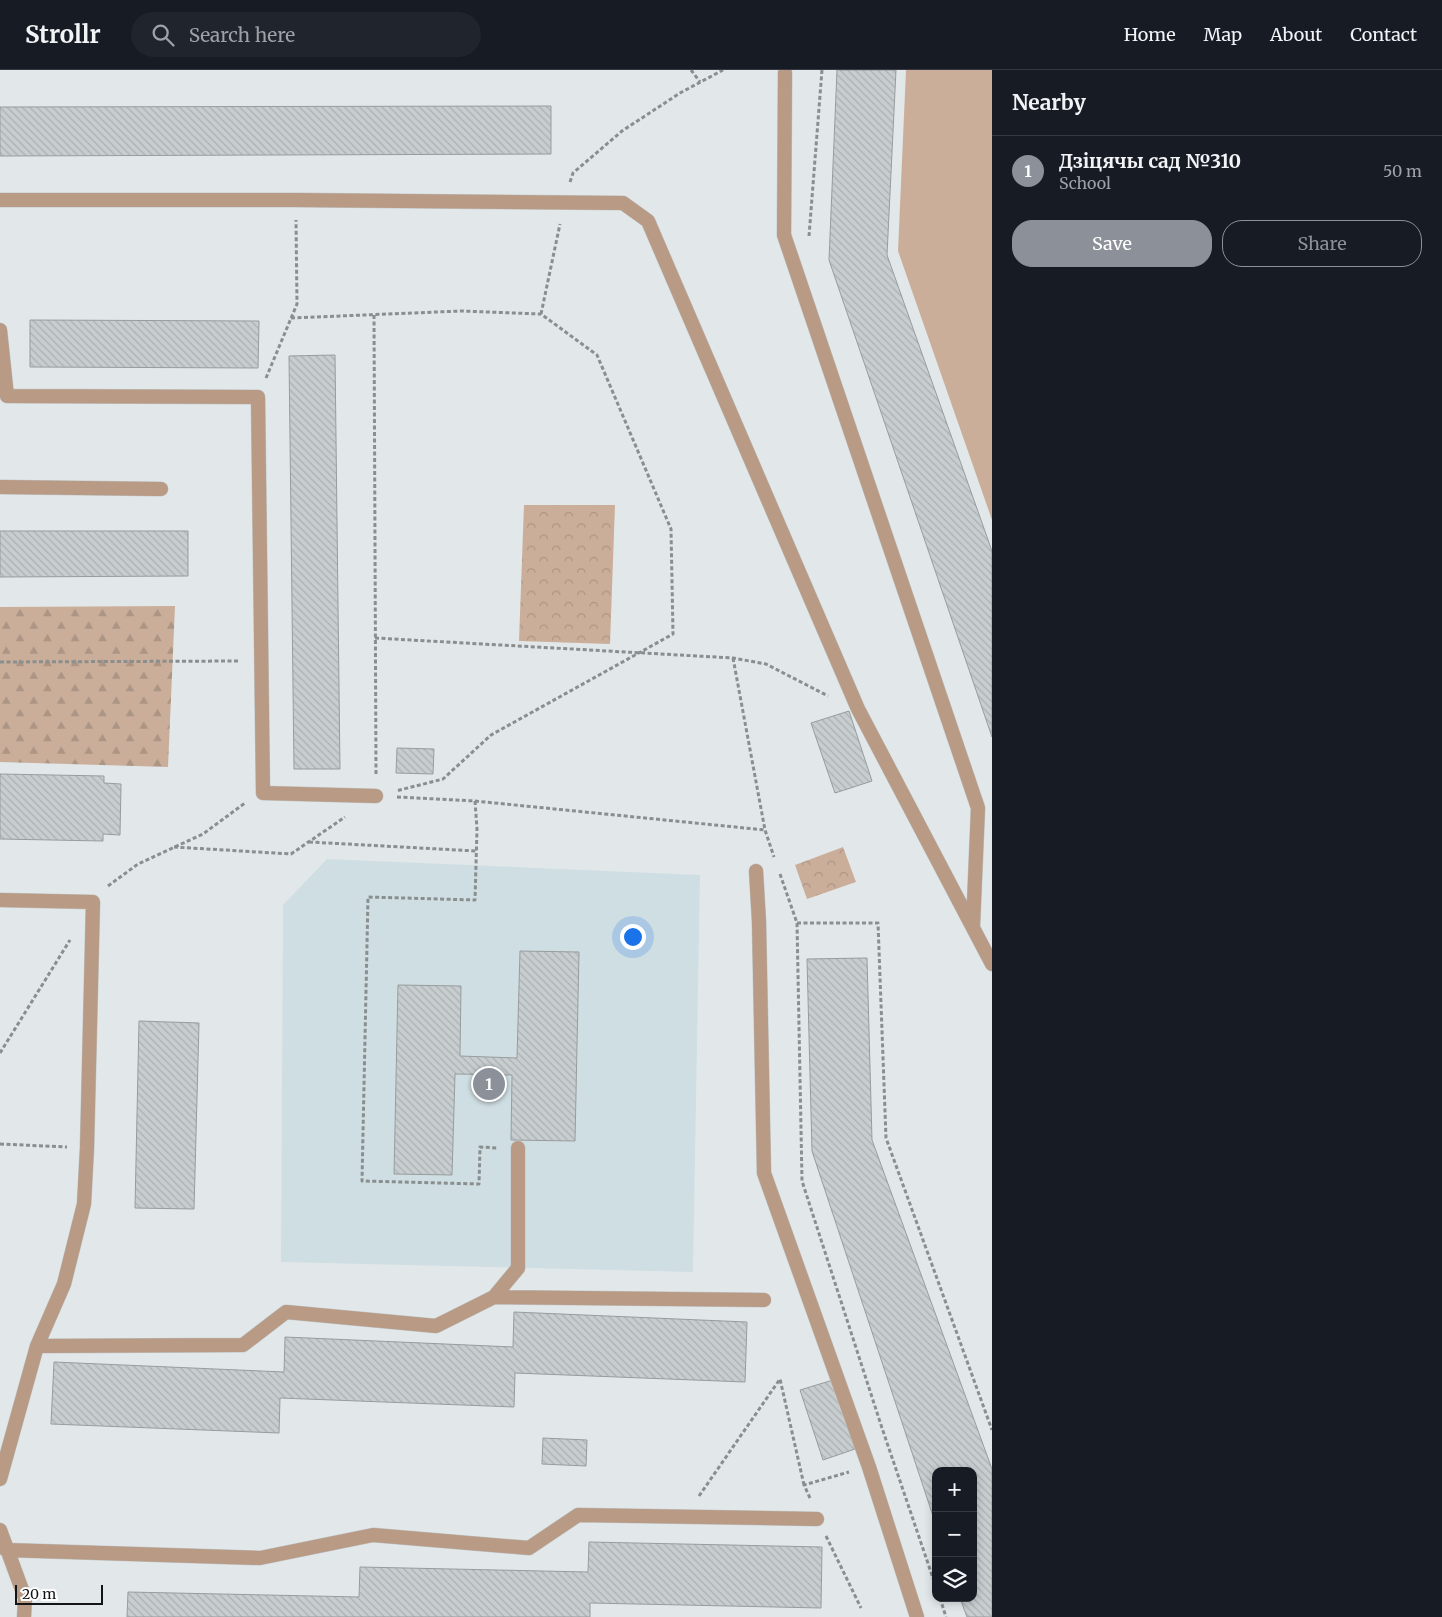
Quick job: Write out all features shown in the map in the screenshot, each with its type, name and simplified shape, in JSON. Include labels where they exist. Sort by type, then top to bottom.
[{"type":"lane","points":[[785,73],[784,235],[978,808],[973,928]]},
{"type":"lane","points":[[0,200],[623,203],[648,221],[858,709],[992,964]]},
{"type":"lane","points":[[0,330],[6,396],[258,397],[263,793],[376,796]]},
{"type":"lane","points":[[0,487],[161,489]]},
{"type":"lane","points":[[756,871],[760,932],[764,1173],[869,1467],[917,1617]]},
{"type":"lane","points":[[0,900],[93,902],[84,1204],[64,1284],[37,1346],[0,1479]]},
{"type":"lane","points":[[37,1346],[243,1345],[286,1312],[436,1326],[494,1297],[518,1268],[518,1148]]},
{"type":"lane","points":[[494,1297],[764,1300]]},
{"type":"lane","points":[[6,1550],[260,1558],[373,1535],[529,1548],[578,1515],[817,1519]]},
{"type":"lane","points":[[0,1530],[25,1598],[24,1617]]},
{"type":"path","points":[[692,70],[700,82]]},
{"type":"path","points":[[541,314],[573,173],[622,131],[700,82],[723,70]]},
{"type":"path","points":[[808,243],[822,70]]},
{"type":"path","points":[[258,397],[297,304],[296,239]]},
{"type":"path","points":[[291,318],[461,311],[541,314],[597,355],[671,529],[673,634],[491,735],[443,779],[376,796]]},
{"type":"path","points":[[374,315],[376,796]]},
{"type":"path","points":[[375,638],[732,658],[766,664],[835,699]]},
{"type":"path","points":[[732,658],[765,830],[774,858]]},
{"type":"path","points":[[0,662],[262,661]]},
{"type":"path","points":[[376,796],[475,801],[765,830]]},
{"type":"path","points":[[93,902],[112,883],[138,864],[203,834],[249,801]]},
{"type":"path","points":[[475,801],[475,900],[368,898],[362,1181],[479,1184],[480,1148],[518,1148]]},
{"type":"path","points":[[174,847],[291,854],[346,816]]},
{"type":"path","points":[[309,842],[476,851]]},
{"type":"path","points":[[778,867],[797,923],[802,1181],[932,1575]]},
{"type":"path","points":[[797,923],[878,923],[886,1138],[992,1430]]},
{"type":"path","points":[[0,1053],[72,935]]},
{"type":"path","points":[[0,1144],[87,1148]]},
{"type":"path","points":[[685,1516],[780,1378],[804,1484],[817,1519],[861,1608]]},
{"type":"path","points":[[804,1484],[846,1473]]},
{"type":"path","points":[[941,1602],[946,1617]]},
{"type":"shaded area","points":[[327,859],[700,875],[693,1272],[281,1262],[283,905]]},
{"type":"green space","points":[[906,70],[992,70],[992,520],[898,251]]},
{"type":"green space","points":[[524,505],[615,505],[610,644],[519,641]]},
{"type":"green space","points":[[175,606],[168,767],[0,762],[0,607]]},
{"type":"green space","points":[[843,847],[856,882],[807,899],[795,865]]},
{"type":"building","points":[[837,70],[896,70],[887,255],[992,551],[992,737],[829,260]]},
{"type":"building","points":[[551,106],[551,154],[0,156],[0,107]]},
{"type":"building","points":[[30,320],[259,321],[258,368],[30,367]]},
{"type":"building","points":[[335,355],[340,769],[294,769],[289,356]]},
{"type":"building","points":[[0,531],[188,531],[188,576],[0,577]]},
{"type":"building","points":[[849,711],[872,781],[835,793],[811,723]]},
{"type":"building","points":[[397,748],[434,749],[433,774],[396,773]]},
{"type":"building","points":[[0,774],[104,776],[104,783],[121,784],[120,835],[103,834],[103,841],[0,839]]},
{"type":"building","points":[[520,951],[579,952],[575,1141],[511,1140],[512,1075],[455,1074],[452,1175],[394,1174],[398,985],[461,986],[460,1056],[517,1058]]},
{"type":"building","points":[[867,958],[872,1140],[992,1469],[992,1617],[967,1617],[961,1602],[977,1602],[977,1467],[932,1467],[932,1513],[812,1151],[807,959]]},
{"type":"building","points":[[139,1021],[199,1023],[194,1209],[135,1208]]},
{"type":"building","points":[[514,1312],[747,1322],[745,1382],[515,1373],[514,1407],[280,1398],[279,1433],[51,1424],[54,1362],[284,1372],[285,1337],[513,1347]]},
{"type":"building","points":[[833,1380],[855,1449],[823,1460],[800,1390]]},
{"type":"building","points":[[543,1438],[587,1440],[586,1466],[542,1464]]},
{"type":"building","points":[[589,1542],[822,1547],[821,1608],[590,1603],[590,1617],[127,1617],[128,1592],[359,1597],[360,1567],[588,1572]]},
{"type":"place","name":"Дзіцячы сад №310","points":[[489,1084]]}]
